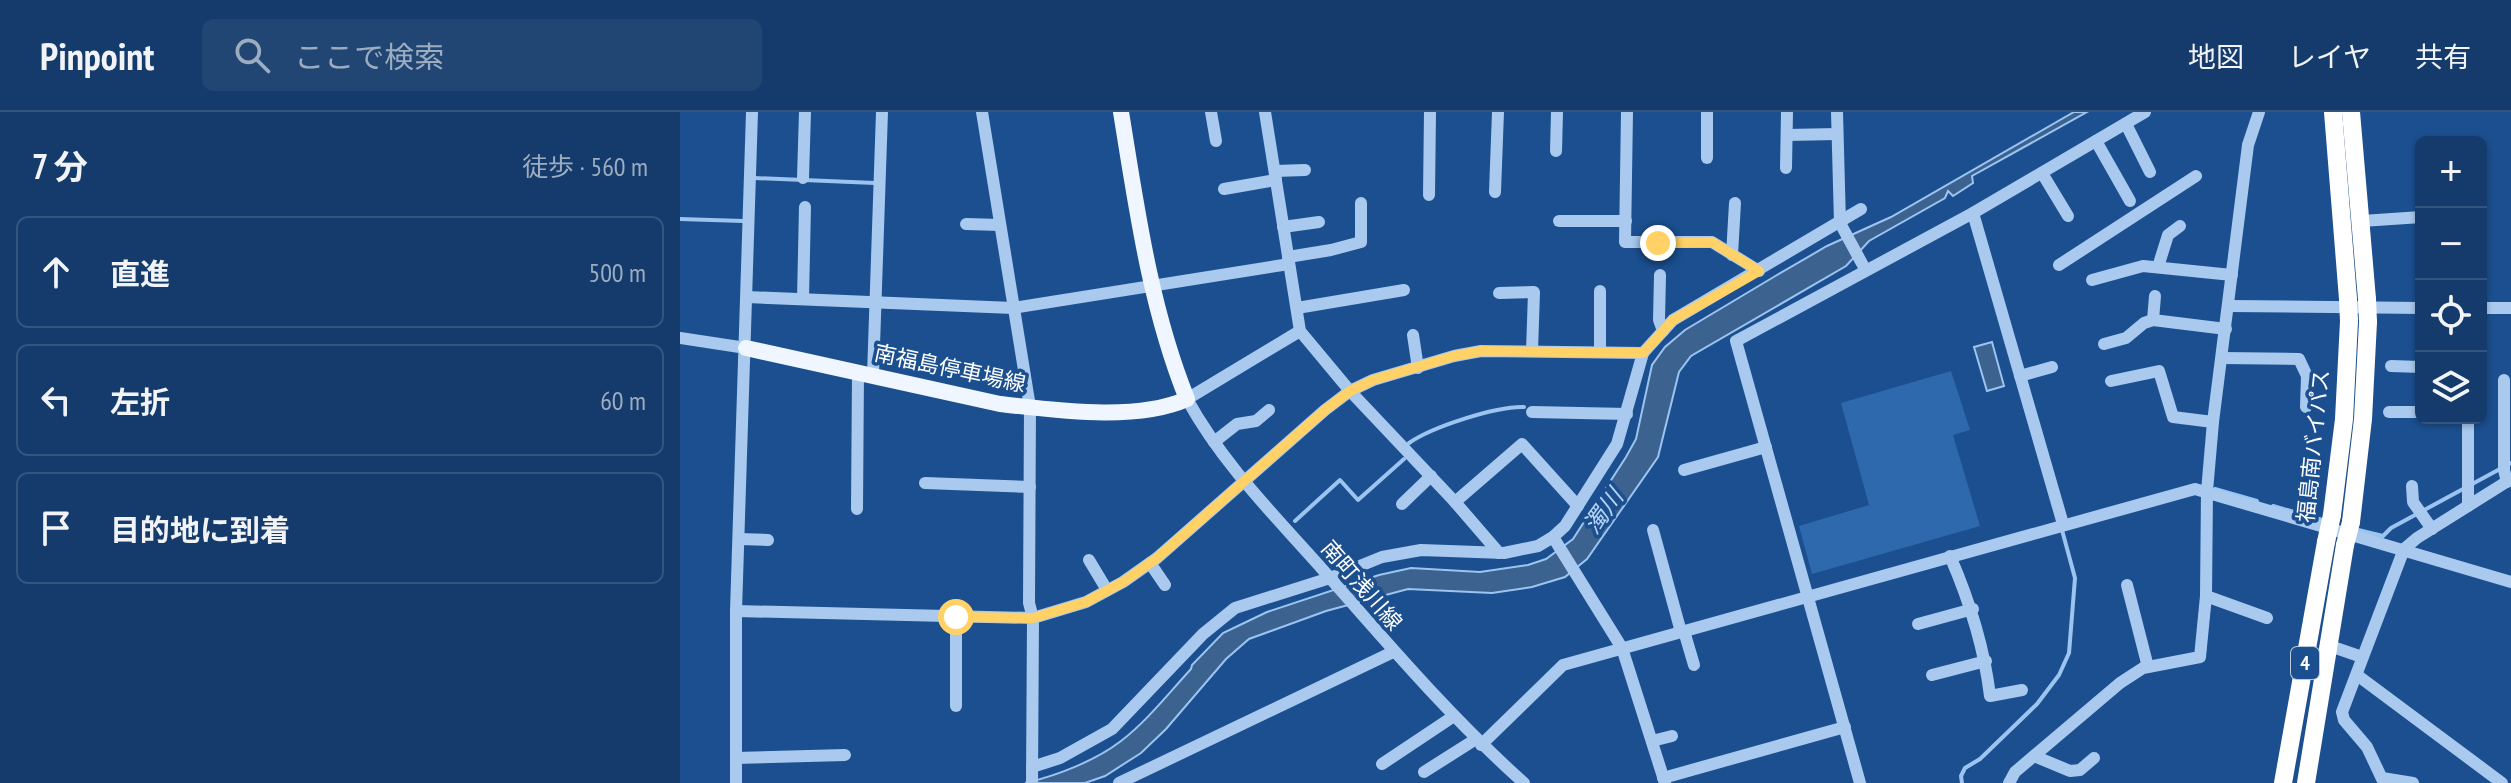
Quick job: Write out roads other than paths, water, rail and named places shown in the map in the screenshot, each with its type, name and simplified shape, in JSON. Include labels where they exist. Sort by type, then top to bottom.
[{"type":"highway","name":"福島南バイパス","points":[[2283,783],[2332,515],[2344,419],[2349,321],[2333,112]]},
{"type":"highway","name":"福島南バイパス","points":[[2306,783],[2351,522],[2363,419],[2368,322],[2351,112]]},
{"type":"main road","points":[[1121,112],[1150,285],[1169,355],[1187,399]]},
{"type":"main road","name":"南福島停車場線","points":[[746,348],[988,401],[1030,407],[1132,412],[1165,408],[1187,399]]},
{"type":"street","points":[[736,783],[736,611],[752,112]]},
{"type":"street","points":[[803,178],[805,112]]},
{"type":"street","points":[[857,509],[866,374],[875,302],[882,112]]},
{"type":"street","points":[[982,112],[1030,407],[1032,775]]},
{"type":"street","points":[[1211,112],[1216,141]]},
{"type":"street","points":[[1265,112],[1300,331],[1350,391],[1499,553]]},
{"type":"street","points":[[1429,195],[1430,112]]},
{"type":"street","points":[[1495,192],[1498,112]]},
{"type":"street","points":[[1556,151],[1557,112]]},
{"type":"street","points":[[1627,112],[1625,242],[1712,242],[1759,271]]},
{"type":"street","points":[[1707,112],[1707,158]]},
{"type":"street","points":[[1786,168],[1787,112]]},
{"type":"street","points":[[1837,112],[1840,223],[1865,269]]},
{"type":"street","points":[[1860,783],[1736,341],[1973,213],[2096,141],[2124,119],[2145,112]]},
{"type":"street","points":[[2009,783],[2015,772],[2120,683],[2148,667],[2200,657],[2206,596],[2207,491],[2213,422],[2248,145],[2259,112]]},
{"type":"street","points":[[2124,119],[2150,172]]},
{"type":"street","points":[[1787,135],[1837,134]]},
{"type":"street","points":[[2096,141],[2130,201]]},
{"type":"street","points":[[1224,189],[1305,170]]},
{"type":"street","points":[[2042,173],[2068,216]]},
{"type":"street","points":[[2059,265],[2196,176]]},
{"type":"street","points":[[747,297],[1013,308],[1289,261],[1361,242],[1361,203]]},
{"type":"street","points":[[1732,255],[1735,203]]},
{"type":"street","points":[[803,299],[805,207]]},
{"type":"street","points":[[1032,775],[1112,729],[1203,634],[1235,608],[1332,580],[1371,560],[1421,550],[1499,553],[1538,546],[1554,538],[1565,526],[1617,444],[1643,353],[1673,320],[1861,209]]},
{"type":"street","points":[[1973,213],[2063,524]]},
{"type":"street","points":[[2362,221],[2415,217]]},
{"type":"street","points":[[1559,221],[1626,221]]},
{"type":"street","points":[[1283,227],[1319,222]]},
{"type":"street","points":[[966,224],[1000,225]]},
{"type":"street","points":[[2158,267],[2168,235],[2180,226]]},
{"type":"street","points":[[2092,280],[2143,266],[2232,275]]},
{"type":"street","points":[[1660,275],[1659,320],[1663,331]]},
{"type":"street","points":[[1297,308],[1404,290]]},
{"type":"street","points":[[1600,291],[1600,352]]},
{"type":"street","points":[[1499,293],[1534,292],[1532,351]]},
{"type":"street","points":[[2153,320],[2155,296]]},
{"type":"street","points":[[2229,306],[2415,308]]},
{"type":"street","points":[[2487,308],[2511,308]]},
{"type":"street","points":[[2104,344],[2126,338],[2144,323],[2153,320],[2183,330],[2226,329]]},
{"type":"street","points":[[1187,399],[1300,331]]},
{"type":"street","points":[[1413,335],[1418,368]]},
{"type":"street","points":[[680,338],[746,348]]},
{"type":"street","points":[[736,611],[1033,618],[1086,602],[1150,563],[1350,391],[1392,374],[1481,351],[1643,353]]},
{"type":"street","points":[[2222,358],[2299,359],[2307,376],[2306,407]]},
{"type":"street","points":[[2391,366],[2415,367]]},
{"type":"street","points":[[2020,376],[2052,367]]},
{"type":"street","points":[[2111,381],[2159,371],[2173,417],[2213,422]]},
{"type":"street","points":[[2413,783],[2409,780],[2383,780],[2367,747],[2344,720],[2342,712],[2404,549],[2509,480],[2504,470],[2504,380]]},
{"type":"street","name":"南町浅川線","points":[[1187,399],[1214,442],[1244,480],[1393,652],[1510,778],[1524,783]]},
{"type":"street","points":[[1214,442],[1237,424],[1256,421],[1269,410]]},
{"type":"street","points":[[1532,412],[1627,414]]},
{"type":"street","points":[[2389,412],[2415,412]]},
{"type":"street","points":[[2468,424],[2468,506]]},
{"type":"street","points":[[1455,502],[1522,444],[1578,506]]},
{"type":"street","points":[[1684,470],[1766,447]]},
{"type":"street","points":[[1402,504],[1431,476]]},
{"type":"street","points":[[925,483],[1030,487]]},
{"type":"street","points":[[2412,486],[2413,502],[2432,529]]},
{"type":"street","points":[[1424,772],[1478,742],[1563,665],[2195,489],[2511,582]]},
{"type":"street","points":[[1653,530],[1694,665]]},
{"type":"street","points":[[1554,538],[1622,648],[1664,781],[1845,727]]},
{"type":"street","points":[[739,539],[768,540]]},
{"type":"street","points":[[1950,556],[1973,609],[1986,661],[1990,696],[2022,690]]},
{"type":"street","points":[[1089,560],[1107,590]]},
{"type":"street","points":[[1150,563],[1165,585]]},
{"type":"street","points":[[2127,585],[2148,667]]},
{"type":"street","points":[[2206,596],[2267,618]]},
{"type":"street","points":[[1918,624],[1973,609]]},
{"type":"street","points":[[956,617],[956,706]]},
{"type":"street","points":[[2330,646],[2362,657]]},
{"type":"street","points":[[1119,783],[1393,652]]},
{"type":"street","points":[[1932,675],[1986,661]]},
{"type":"street","points":[[2357,675],[2502,783]]},
{"type":"street","points":[[1382,764],[1454,716]]},
{"type":"street","points":[[1652,741],[1672,736]]},
{"type":"street","points":[[736,758],[845,755]]},
{"type":"street","points":[[2034,756],[2070,771],[2080,770],[2094,758]]},
{"type":"water","name":"濁川","points":[[2074,112],[2087,112],[1972,176],[1973,183],[1953,196],[1948,191],[1945,198],[1869,241],[1846,266],[1691,356],[1679,372],[1658,457],[1587,559],[1565,577],[1532,587],[1492,593],[1408,589],[1326,611],[1249,639],[1226,659],[1166,729],[1141,753],[1105,776],[1085,783],[1025,783],[1075,767],[1121,741],[1149,716],[1223,633],[1267,612],[1379,575],[1411,568],[1480,572],[1528,565],[1546,559],[1573,539],[1626,457],[1636,439],[1652,365],[1665,347],[1685,330],[1827,246],[1891,217]]},
{"type":"water","points":[[1992,342],[2004,386],[1987,391],[1974,347]]},
{"type":"waterway","points":[[754,178],[875,183]]},
{"type":"waterway","points":[[680,219],[743,221]]},
{"type":"waterway","points":[[1409,443],[1433,430],[1465,419],[1497,410],[1524,407]]},
{"type":"waterway","points":[[1295,521],[1340,480],[1358,500],[1404,459]]},
{"type":"waterway","points":[[2354,529],[2383,536],[2391,528],[2511,463]]},
{"type":"waterway","points":[[2215,489],[2257,501]]},
{"type":"waterway","points":[[2273,506],[2326,521]]},
{"type":"waterway","points":[[1962,783],[1965,768],[1980,759],[2037,704],[2059,675],[2069,653],[2075,578],[2062,530]]}]
